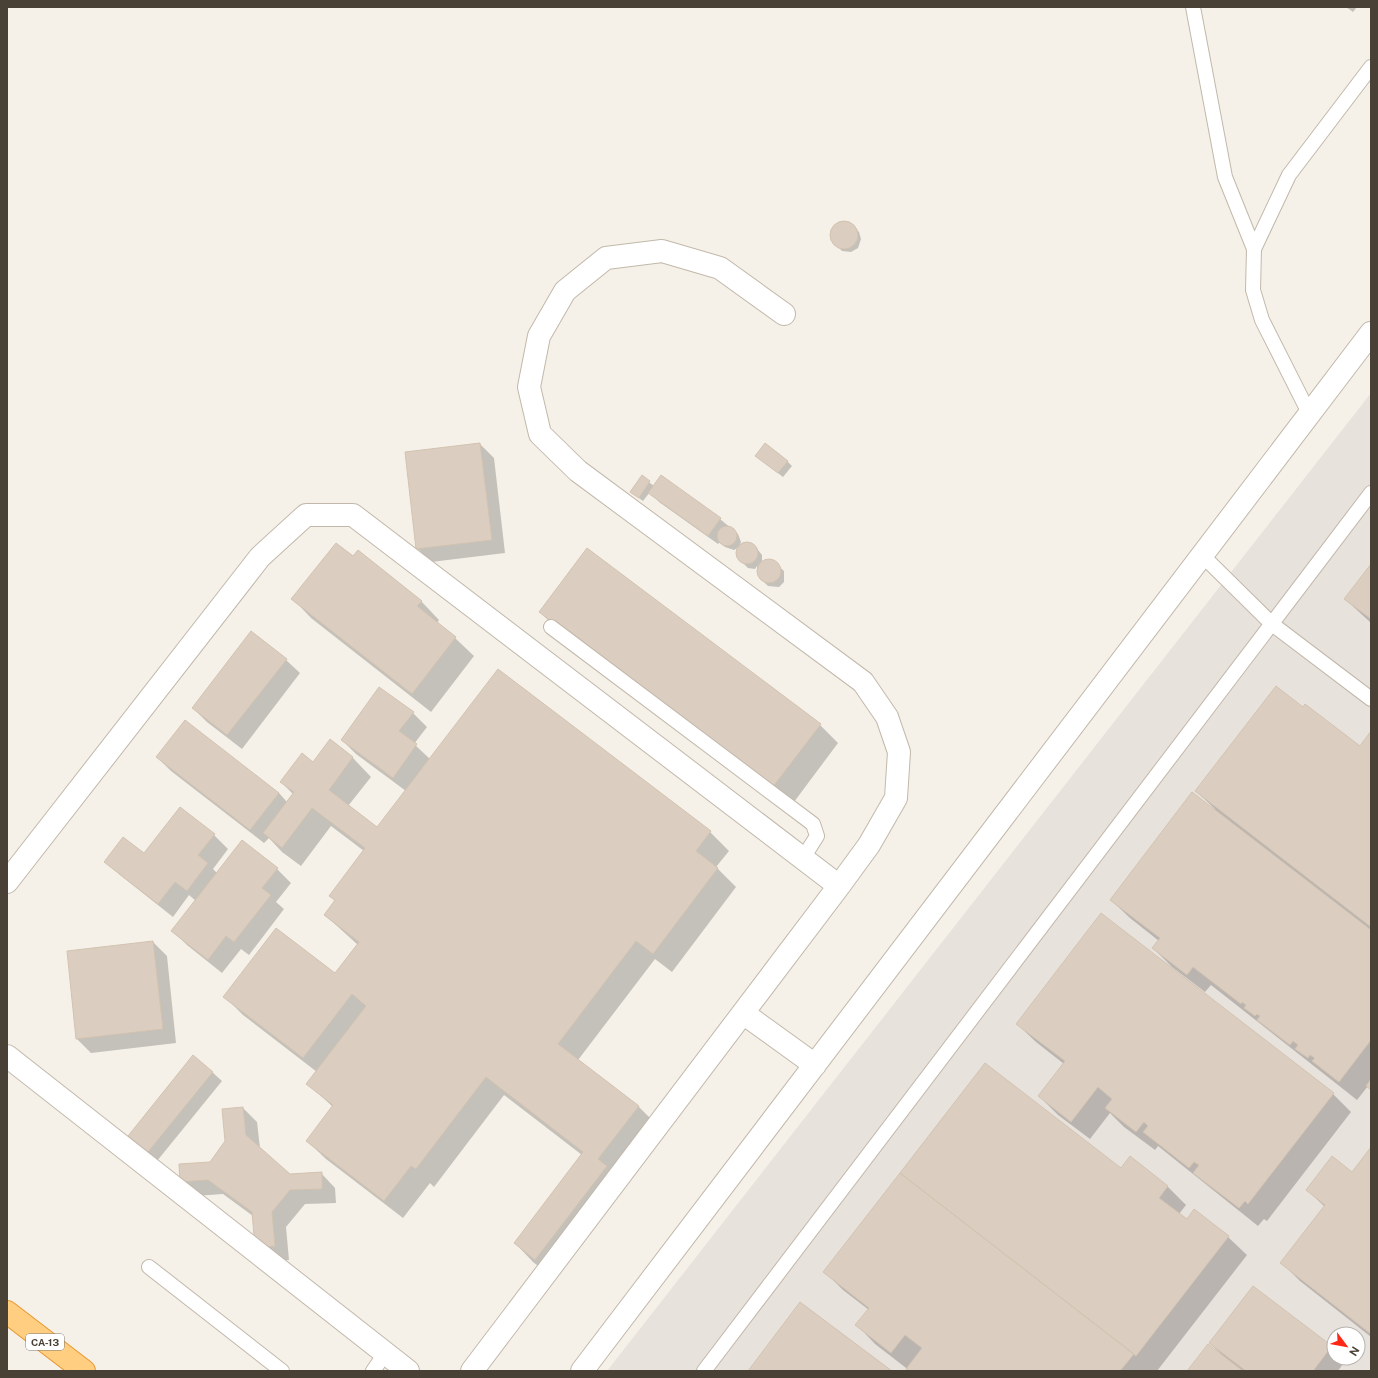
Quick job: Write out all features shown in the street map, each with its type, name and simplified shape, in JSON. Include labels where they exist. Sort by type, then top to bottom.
[{"type":"highway","name":"CA-13","points":[[7,1312],[84,1371]]},
{"type":"street","points":[[472,1371],[839,886],[869,845],[896,798],[899,752],[887,717],[863,682],[632,513],[578,471],[540,434],[528,388],[539,336],[565,291],[606,258],[662,251],[720,268],[784,314]]},
{"type":"street","points":[[582,1371],[1203,556],[1371,332]]},
{"type":"street","points":[[7,882],[260,557],[306,515],[353,515],[839,886]]},
{"type":"street","points":[[743,1013],[815,1065]]},
{"type":"street","points":[[7,1056],[386,1352],[408,1371]]},
{"type":"lane","points":[[1194,7],[1225,176],[1254,249],[1253,290],[1262,320],[1309,413]]},
{"type":"lane","points":[[1254,249],[1289,175],[1371,67]]},
{"type":"lane","points":[[704,1371],[1371,493]]},
{"type":"lane","points":[[1203,556],[1272,624],[1371,699]]},
{"type":"lane","points":[[551,627],[813,824],[817,836],[803,858]]},
{"type":"lane","points":[[149,1267],[282,1371]]},
{"type":"lane","points":[[373,1371],[386,1352]]},
{"type":"shaded area","points":[[1371,393],[1371,1371],[607,1371]]},
{"type":"building","points":[[844,221],[854,225],[858,235],[854,245],[844,249],[834,245],[830,235],[834,225]]},
{"type":"building","points":[[480,443],[492,540],[416,549],[405,452]]},
{"type":"building","points":[[765,443],[788,461],[778,473],[755,456]]},
{"type":"building","points":[[642,475],[650,481],[639,498],[630,492]]},
{"type":"building","points":[[661,475],[721,518],[708,536],[648,493]]},
{"type":"building","points":[[727,526],[734,529],[737,536],[734,543],[727,546],[720,543],[717,536],[720,529]]},
{"type":"building","points":[[743,542],[751,542],[758,549],[758,557],[751,564],[743,564],[736,557],[736,549]]},
{"type":"building","points":[[336,543],[353,556],[358,550],[422,601],[417,606],[456,637],[412,694],[291,599]]},
{"type":"building","points":[[587,548],[821,724],[772,788],[539,612]]},
{"type":"building","points":[[769,559],[778,562],[781,571],[778,580],[769,583],[760,580],[757,571],[760,562]]},
{"type":"building","points":[[1371,564],[1371,619],[1344,599]]},
{"type":"building","points":[[251,631],[287,659],[227,735],[192,708]]},
{"type":"building","points":[[498,669],[711,831],[696,851],[718,868],[653,954],[636,941],[558,1044],[639,1106],[598,1159],[607,1166],[535,1260],[514,1243],[583,1152],[486,1077],[416,1169],[411,1166],[384,1201],[306,1141],[333,1105],[306,1084],[366,1006],[352,994],[303,1058],[223,997],[276,928],[335,973],[359,942],[324,915],[335,900],[329,896],[365,848],[312,808],[282,848],[263,833],[294,792],[280,782],[302,753],[313,762],[330,739],[353,757],[329,790],[377,827]]},
{"type":"building","points":[[1276,686],[1303,707],[1305,704],[1360,746],[1371,731],[1371,927],[1195,791]]},
{"type":"building","points":[[379,687],[414,712],[399,731],[417,744],[393,778],[341,740]]},
{"type":"building","points":[[185,720],[279,793],[250,830],[156,757]]},
{"type":"building","points":[[1192,792],[1371,930],[1371,1040],[1339,1082],[1312,1061],[1315,1058],[1310,1055],[1308,1058],[1295,1049],[1298,1045],[1293,1041],[1290,1045],[1257,1020],[1260,1016],[1257,1014],[1255,1016],[1244,1008],[1246,1005],[1242,1002],[1241,1004],[1193,967],[1187,975],[1152,948],[1160,938],[1110,900]]},
{"type":"building","points":[[180,807],[215,834],[198,855],[208,863],[187,891],[175,882],[158,904],[104,862],[123,837],[144,853]]},
{"type":"building","points":[[242,840],[278,868],[262,888],[271,895],[234,942],[226,936],[208,960],[171,931]]},
{"type":"building","points":[[1101,913],[1334,1093],[1248,1204],[1245,1201],[1239,1208],[1193,1173],[1199,1165],[1194,1162],[1189,1168],[1143,1132],[1148,1126],[1144,1122],[1136,1132],[1105,1108],[1112,1099],[1098,1087],[1071,1122],[1038,1096],[1065,1061],[1016,1024]]},
{"type":"building","points":[[153,941],[163,1029],[76,1039],[67,951]]},
{"type":"building","points":[[193,1055],[213,1072],[148,1152],[128,1136]]},
{"type":"building","points":[[985,1063],[1121,1168],[1130,1156],[1168,1186],[1159,1198],[1187,1219],[1194,1209],[1229,1236],[1136,1356],[900,1173]]},
{"type":"building","points":[[1371,1079],[1371,1090],[1366,1086]]},
{"type":"building","points":[[243,1107],[246,1135],[290,1174],[322,1172],[322,1189],[290,1190],[272,1212],[275,1246],[255,1248],[252,1212],[208,1180],[180,1182],[179,1164],[210,1162],[225,1141],[222,1109]]},
{"type":"building","points":[[1371,1147],[1371,1334],[1366,1330],[1366,1326],[1361,1326],[1280,1263],[1325,1205],[1306,1190],[1332,1156],[1352,1172]]},
{"type":"building","points":[[900,1173],[1134,1354],[1120,1371],[910,1371],[906,1369],[922,1348],[905,1335],[891,1353],[855,1325],[869,1308],[823,1272]]},
{"type":"building","points":[[1253,1286],[1326,1341],[1326,1354],[1313,1371],[1246,1371],[1209,1343]]},
{"type":"building","points":[[800,1302],[892,1371],[748,1371]]},
{"type":"building","points":[[1208,1344],[1243,1371],[1187,1371]]}]
